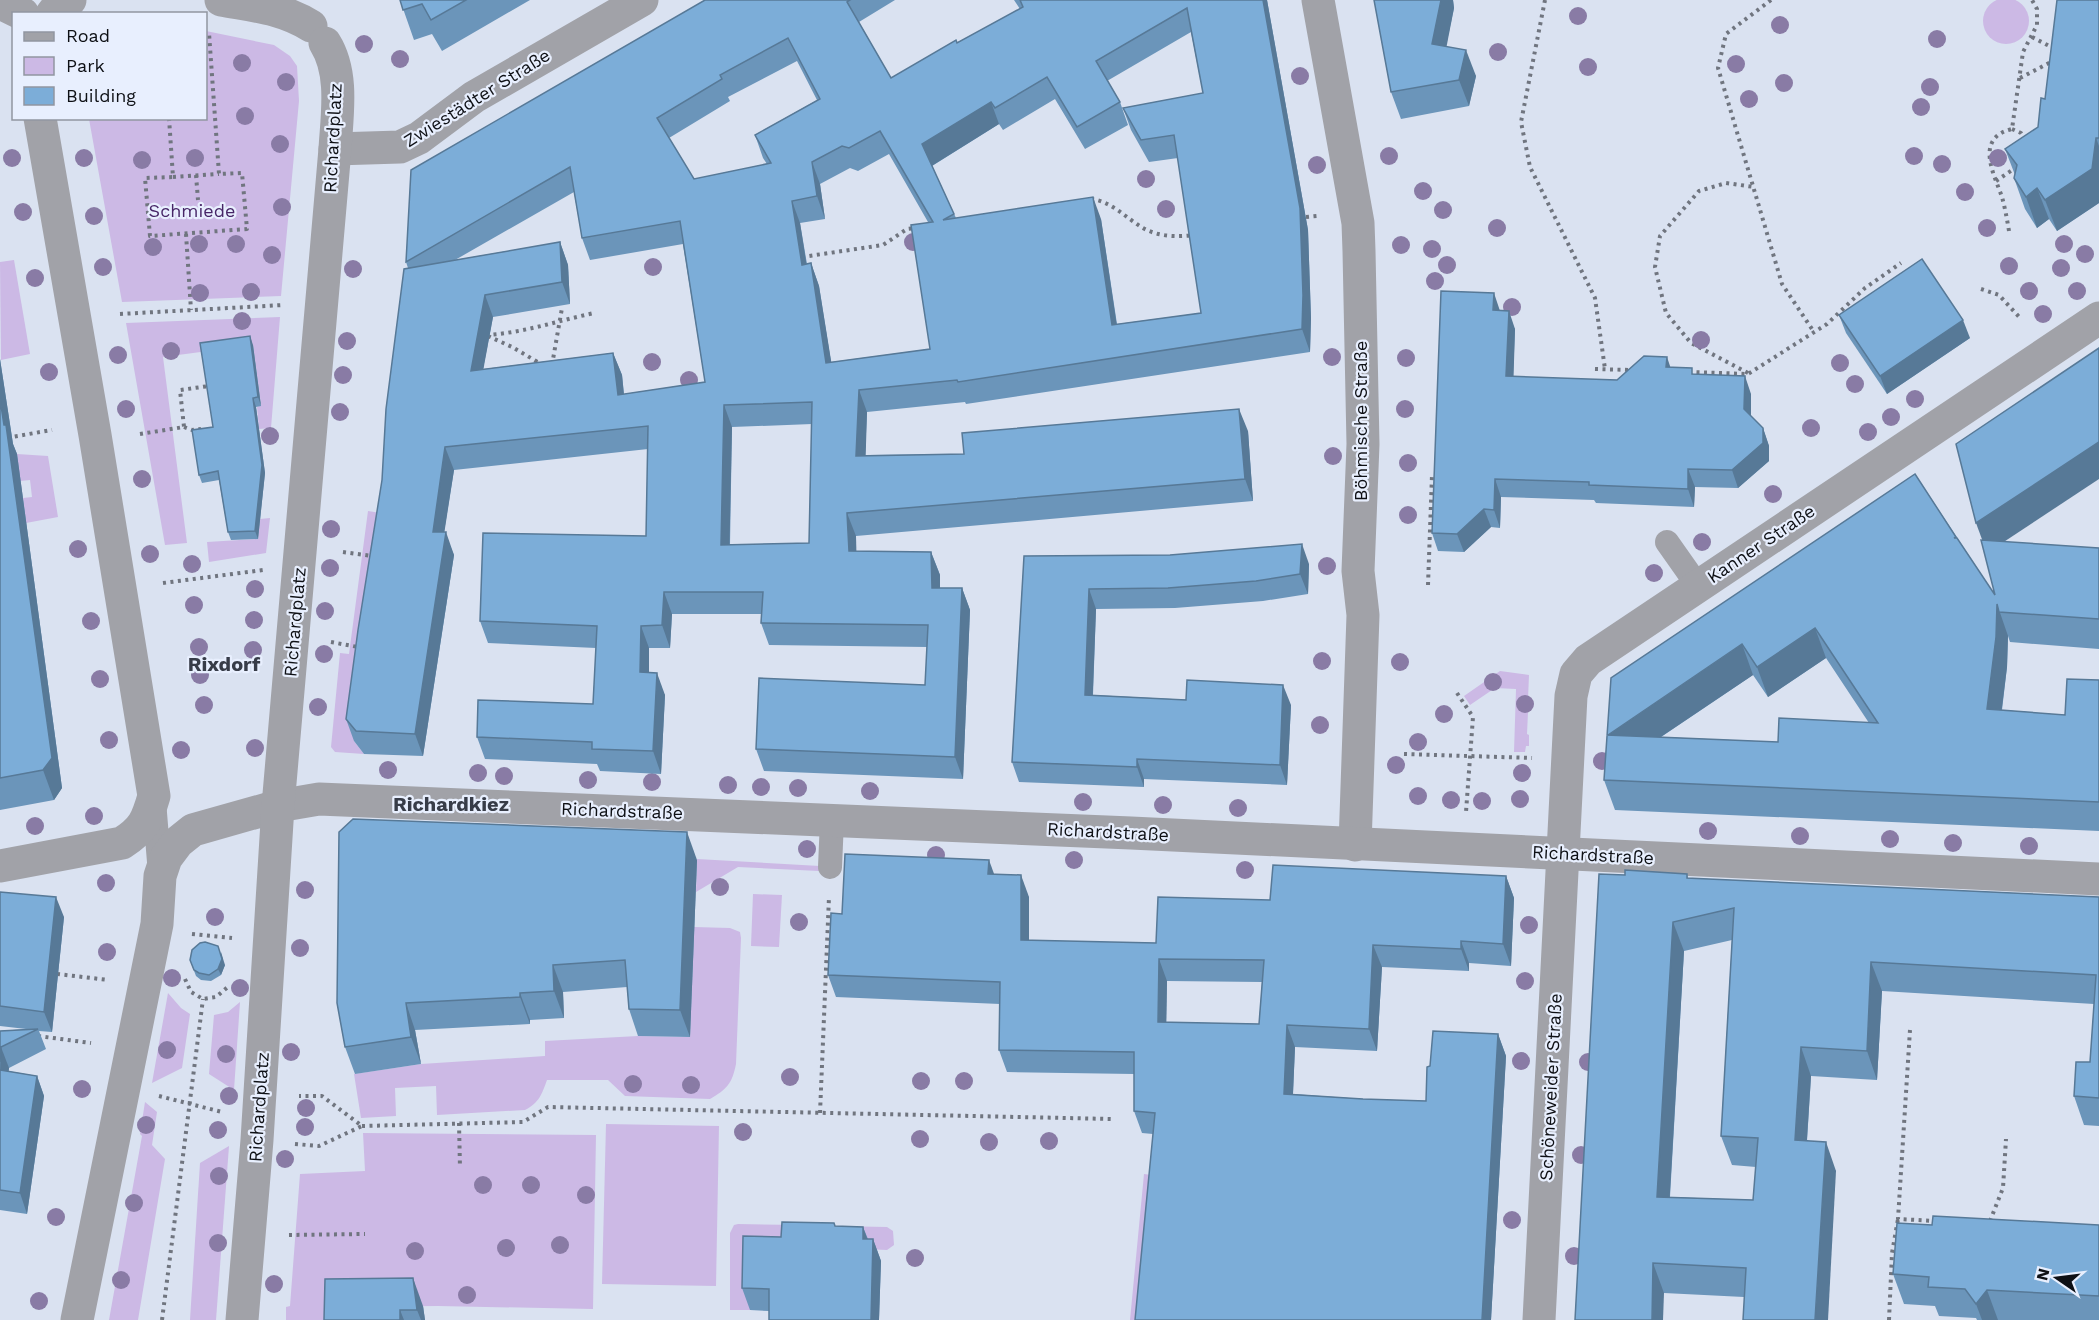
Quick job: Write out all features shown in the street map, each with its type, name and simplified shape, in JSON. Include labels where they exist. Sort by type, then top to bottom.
[{"type":"street","points":[[54,12],[58,6],[70,0]]},
{"type":"street","name":"Zwiestädter Straße","points":[[335,149],[400,147],[409,143],[474,97],[642,0]]},
{"type":"street","name":"Böhmische Straße","points":[[1318,0],[1358,223],[1363,444],[1358,571],[1363,615],[1355,844]]},
{"type":"street","points":[[0,3],[19,12]]},
{"type":"street","name":"Richardplatz","points":[[214,11],[277,10],[294,15],[318,35],[330,51],[336,73],[335,149],[278,806],[257,1140],[242,1320]]},
{"type":"street","points":[[40,120],[94,424],[153,796]]},
{"type":"street","name":"Kanner Straße","points":[[1564,854],[1571,696],[1576,675],[1588,660],[2099,318]]},
{"type":"street","name":"Richardstraße","points":[[0,866],[122,843],[138,833],[148,819],[153,796]]},
{"type":"street","name":"Richardstraße","points":[[193,830],[278,806],[319,799],[832,820],[2099,879]]},
{"type":"street","points":[[77,1320],[157,924],[160,876],[166,858],[178,842],[193,830]]},
{"type":"street","name":"Schöneweider Straße","points":[[1539,1320],[1564,854]]},
{"type":"lane","points":[[1667,542],[1698,586]]},
{"type":"lane","points":[[153,796],[160,876]]},
{"type":"lane","points":[[830,867],[832,820]]},
{"type":"lane","name":"Richardstraße","points":[[122,843],[158,842],[193,830]]},
{"type":"path","points":[[1545,0],[1521,122],[1530,167],[1595,298],[1605,369]]},
{"type":"path","points":[[1771,0],[1726,34],[1718,68],[1782,284],[1814,332]]},
{"type":"path","points":[[2012,129],[2023,51],[2037,25],[2037,9],[2032,0]]},
{"type":"path","points":[[214,11],[219,174]]},
{"type":"path","points":[[2032,37],[2057,50]]},
{"type":"path","points":[[2020,78],[2056,59]]},
{"type":"path","points":[[169,120],[172,177]]},
{"type":"path","points":[[2009,231],[2005,208],[1989,165],[1989,151],[1994,139],[2003,131],[2012,129],[2021,133],[2031,147]]},
{"type":"path","points":[[1996,181],[2016,168]]},
{"type":"path","points":[[242,173],[247,230],[150,236],[145,178],[219,174],[242,173]]},
{"type":"path","points":[[196,176],[198,200]]},
{"type":"path","points":[[1748,374],[1691,343],[1666,313],[1655,267],[1660,236],[1699,191],[1726,183],[1754,187]]},
{"type":"path","points":[[1081,200],[1093,198],[1105,201],[1146,229],[1174,237],[1194,235]]},
{"type":"path","points":[[1306,217],[1317,216]]},
{"type":"path","points":[[800,257],[883,245],[907,229],[919,227]]},
{"type":"path","points":[[186,234],[191,310]]},
{"type":"path","points":[[1689,372],[1748,374],[1827,324],[1865,288],[1901,263]]},
{"type":"path","points":[[1981,289],[1999,295],[2021,319]]},
{"type":"path","points":[[120,314],[292,305]]},
{"type":"path","points":[[551,372],[562,308]]},
{"type":"path","points":[[540,369],[536,361],[486,335],[536,328],[594,313]]},
{"type":"path","points":[[1595,369],[1641,370]]},
{"type":"path","points":[[184,428],[180,390],[209,386]]},
{"type":"path","points":[[140,435],[184,428],[204,429]]},
{"type":"path","points":[[0,439],[52,430]]},
{"type":"path","points":[[1428,585],[1432,476]]},
{"type":"path","points":[[343,552],[381,558]]},
{"type":"path","points":[[163,583],[272,569]]},
{"type":"path","points":[[331,642],[365,648]]},
{"type":"path","points":[[1457,693],[1473,717],[1466,813]]},
{"type":"path","points":[[1404,754],[1533,758]]},
{"type":"path","points":[[820,1113],[830,867]]},
{"type":"path","points":[[188,933],[237,939]]},
{"type":"path","points":[[184,973],[191,992],[203,999],[216,997],[227,989],[231,982]]},
{"type":"path","points":[[57,974],[110,980]]},
{"type":"path","points":[[162,1320],[203,999]]},
{"type":"path","points":[[1889,1320],[1910,1030]]},
{"type":"path","points":[[31,1035],[91,1043]]},
{"type":"path","points":[[151,1094],[233,1115]]},
{"type":"path","points":[[299,1096],[322,1096],[362,1126]]},
{"type":"path","points":[[295,1144],[319,1146],[362,1126],[523,1122],[548,1107],[1113,1119]]},
{"type":"path","points":[[459,1123],[460,1168]]},
{"type":"path","points":[[1989,1225],[2002,1188],[2006,1139]]},
{"type":"path","points":[[1898,1219],[1943,1222]]},
{"type":"path","points":[[289,1235],[364,1234]]},
{"type":"green space","points":[[1997,0],[2015,0],[2027,12],[2029,21],[2027,30],[2015,42],[2006,44],[1997,42],[1985,30],[1983,21],[1985,12]]},
{"type":"green space","name":"Schmiede","points":[[207,31],[274,45],[290,56],[297,66],[299,101],[281,296],[122,302],[89,120],[207,120]]},
{"type":"green space","points":[[14,260],[30,354],[1,360],[0,262]]},
{"type":"green space","points":[[280,317],[271,428],[259,429],[257,407],[261,405],[253,345],[163,357],[187,543],[165,545],[126,323]]},
{"type":"green space","points":[[17,454],[48,456],[58,517],[26,523],[23,498],[32,497],[30,480],[20,481]]},
{"type":"green space","points":[[368,511],[387,514],[354,741],[364,754],[335,752],[331,747],[340,653],[349,654]]},
{"type":"green space","points":[[270,518],[266,553],[209,562],[207,542],[258,539],[260,519]]},
{"type":"green space","points":[[1500,671],[1529,675],[1530,711],[1528,712],[1527,734],[1529,735],[1529,746],[1526,746],[1525,752],[1514,752],[1516,689],[1495,688],[1470,705],[1464,696]]},
{"type":"green space","points":[[697,859],[820,866],[819,871],[738,867],[696,892]]},
{"type":"green space","points":[[753,894],[782,895],[779,947],[751,946]]},
{"type":"green space","points":[[694,927],[730,928],[740,932],[741,938],[736,1064],[728,1085],[710,1099],[625,1096],[608,1080],[547,1080],[539,1098],[525,1110],[437,1115],[436,1086],[395,1088],[396,1116],[361,1118],[354,1074],[421,1064],[545,1056],[545,1041],[638,1036],[690,1037]]},
{"type":"green space","points":[[168,993],[181,1008],[190,1014],[182,1068],[152,1083]]},
{"type":"green space","points":[[240,1002],[234,1090],[209,1074],[214,1015],[228,1012]]},
{"type":"green space","points":[[145,1102],[157,1112],[152,1145],[165,1159],[138,1320],[109,1320],[142,1136],[140,1134]]},
{"type":"green space","points":[[606,1124],[719,1126],[716,1286],[602,1284]]},
{"type":"green space","points":[[363,1133],[596,1135],[593,1309],[336,1307],[335,1320],[286,1320],[286,1307],[290,1306],[300,1174],[365,1171]]},
{"type":"green space","points":[[229,1146],[216,1320],[190,1320],[200,1163]]},
{"type":"green space","points":[[1144,1174],[1159,1176],[1145,1320],[1130,1320]]},
{"type":"green space","points":[[734,1225],[799,1225],[751,1258],[750,1310],[730,1310],[730,1233]]},
{"type":"green space","points":[[836,1226],[887,1227],[893,1231],[894,1245],[887,1250],[843,1248]]},
{"type":"building","points":[[400,0],[466,0],[431,20],[422,4],[403,10]]},
{"type":"building","points":[[705,0],[850,0],[847,2],[891,78],[956,40],[957,43],[1023,7],[1020,0],[1263,0],[1300,208],[1302,329],[958,382],[957,380],[859,390],[856,456],[964,454],[962,433],[1239,409],[1245,479],[847,513],[849,551],[931,552],[932,588],[962,588],[955,757],[756,749],[759,678],[925,685],[928,625],[761,623],[763,592],[664,592],[662,625],[641,626],[640,672],[657,673],[653,751],[592,749],[592,742],[477,737],[478,700],[593,704],[597,626],[480,621],[483,533],[646,536],[648,426],[445,447],[433,532],[446,532],[415,734],[356,731],[346,719],[382,480],[386,409],[404,269],[560,242],[562,282],[485,295],[471,371],[613,353],[618,395],[705,382],[680,221],[582,238],[570,167],[406,262],[411,170]],"holes":[[[1187,8],[1203,93],[1123,108],[1141,140],[1174,135],[1201,313],[1112,325],[1093,197],[943,220],[954,214],[922,144],[991,102],[995,108],[1047,77],[1077,127],[1120,102],[1096,61]],[[788,38],[820,99],[755,135],[771,163],[694,179],[657,118],[722,79],[720,75]],[[880,131],[933,222],[911,225],[930,349],[826,363],[811,263],[802,265],[792,201],[817,196],[812,162],[842,146],[849,148]],[[812,402],[809,543],[721,545],[724,405]]]},
{"type":"building","points":[[1374,0],[1441,0],[1432,44],[1466,50],[1459,80],[1391,92]]},
{"type":"building","points":[[2057,0],[2099,0],[2099,138],[2096,138],[2092,169],[2045,200],[2037,188],[2026,197],[2014,178],[2017,165],[2005,149],[2038,127],[2041,98],[2045,99]]},
{"type":"building","points":[[1922,259],[1963,320],[1880,376],[1839,315]]},
{"type":"building","points":[[1441,291],[1494,293],[1493,310],[1509,311],[1506,376],[1617,380],[1644,356],[1667,357],[1666,367],[1692,368],[1692,374],[1745,376],[1744,409],[1763,428],[1763,443],[1732,470],[1688,469],[1688,489],[1589,485],[1589,482],[1495,479],[1494,510],[1484,509],[1457,534],[1432,533]]},
{"type":"building","points":[[250,336],[258,397],[253,398],[262,465],[255,531],[228,532],[218,471],[199,475],[192,430],[213,427],[200,343]]},
{"type":"building","points":[[2099,348],[2099,442],[1976,523],[1956,444]]},
{"type":"building","points":[[0,399],[4,425],[6,425],[52,758],[43,770],[0,778]]},
{"type":"building","points":[[1915,474],[1956,537],[1954,538],[1957,538],[1995,595],[1981,540],[2099,548],[2099,619],[1999,612],[1997,604],[1996,637],[1987,709],[2065,715],[2067,679],[2099,680],[2099,802],[1604,780],[1611,678]],"holes":[[[1815,628],[1878,723],[1779,718],[1778,742],[1608,735],[1742,644],[1757,667]]]},
{"type":"building","points":[[1302,544],[1300,574],[1256,581],[1168,588],[1089,589],[1085,695],[1186,700],[1187,680],[1283,685],[1280,765],[1137,759],[1137,767],[1012,762],[1024,556],[1170,555]]},
{"type":"building","points":[[353,819],[687,832],[680,1010],[629,1009],[625,960],[553,965],[554,991],[520,993],[520,997],[406,1003],[411,1037],[345,1047],[337,1003],[339,832]]},
{"type":"building","points":[[845,854],[989,860],[988,874],[1021,875],[1021,940],[1156,943],[1158,897],[1270,900],[1273,865],[1506,876],[1503,944],[1461,941],[1461,949],[1373,945],[1369,1029],[1287,1025],[1284,1094],[1363,1099],[1426,1101],[1427,1067],[1430,1066],[1433,1031],[1498,1034],[1482,1320],[1135,1320],[1155,1113],[1134,1111],[1134,1052],[999,1050],[1000,982],[828,975],[831,913],[842,914]],"holes":[[[1159,959],[1264,960],[1259,1024],[1158,1022]]]},
{"type":"building","points":[[1625,870],[1687,874],[1687,878],[2099,897],[2099,1098],[2074,1096],[2076,1062],[2090,1062],[2096,975],[1871,962],[1867,1051],[1801,1047],[1795,1140],[1826,1142],[1815,1320],[1743,1320],[1746,1268],[1653,1263],[1652,1320],[1575,1320],[1599,874],[1625,875]],"holes":[[[1734,908],[1721,1136],[1758,1138],[1753,1200],[1657,1197],[1673,922]]]},
{"type":"building","points":[[0,892],[56,897],[44,1012],[0,1006]]},
{"type":"building","points":[[205,942],[218,946],[222,959],[218,969],[209,975],[194,970],[190,960],[192,950]]},
{"type":"building","points":[[38,1029],[1,1047],[0,1062],[0,1031]]},
{"type":"building","points":[[0,1070],[37,1076],[20,1193],[0,1190]]},
{"type":"building","points":[[1933,1216],[2099,1225],[2099,1296],[1987,1290],[1976,1304],[1965,1289],[1928,1287],[1929,1277],[1893,1274],[1897,1223],[1932,1225]]},
{"type":"building","points":[[782,1222],[834,1223],[835,1226],[863,1227],[863,1239],[873,1239],[871,1320],[769,1320],[769,1289],[742,1288],[743,1236],[781,1237]]},
{"type":"building","points":[[413,1278],[417,1310],[400,1310],[400,1320],[324,1320],[325,1279]]},
{"type":"district","name":"Rixdorf","points":[[224,664]]},
{"type":"district","name":"Richardkiez","points":[[451,804]]}]
